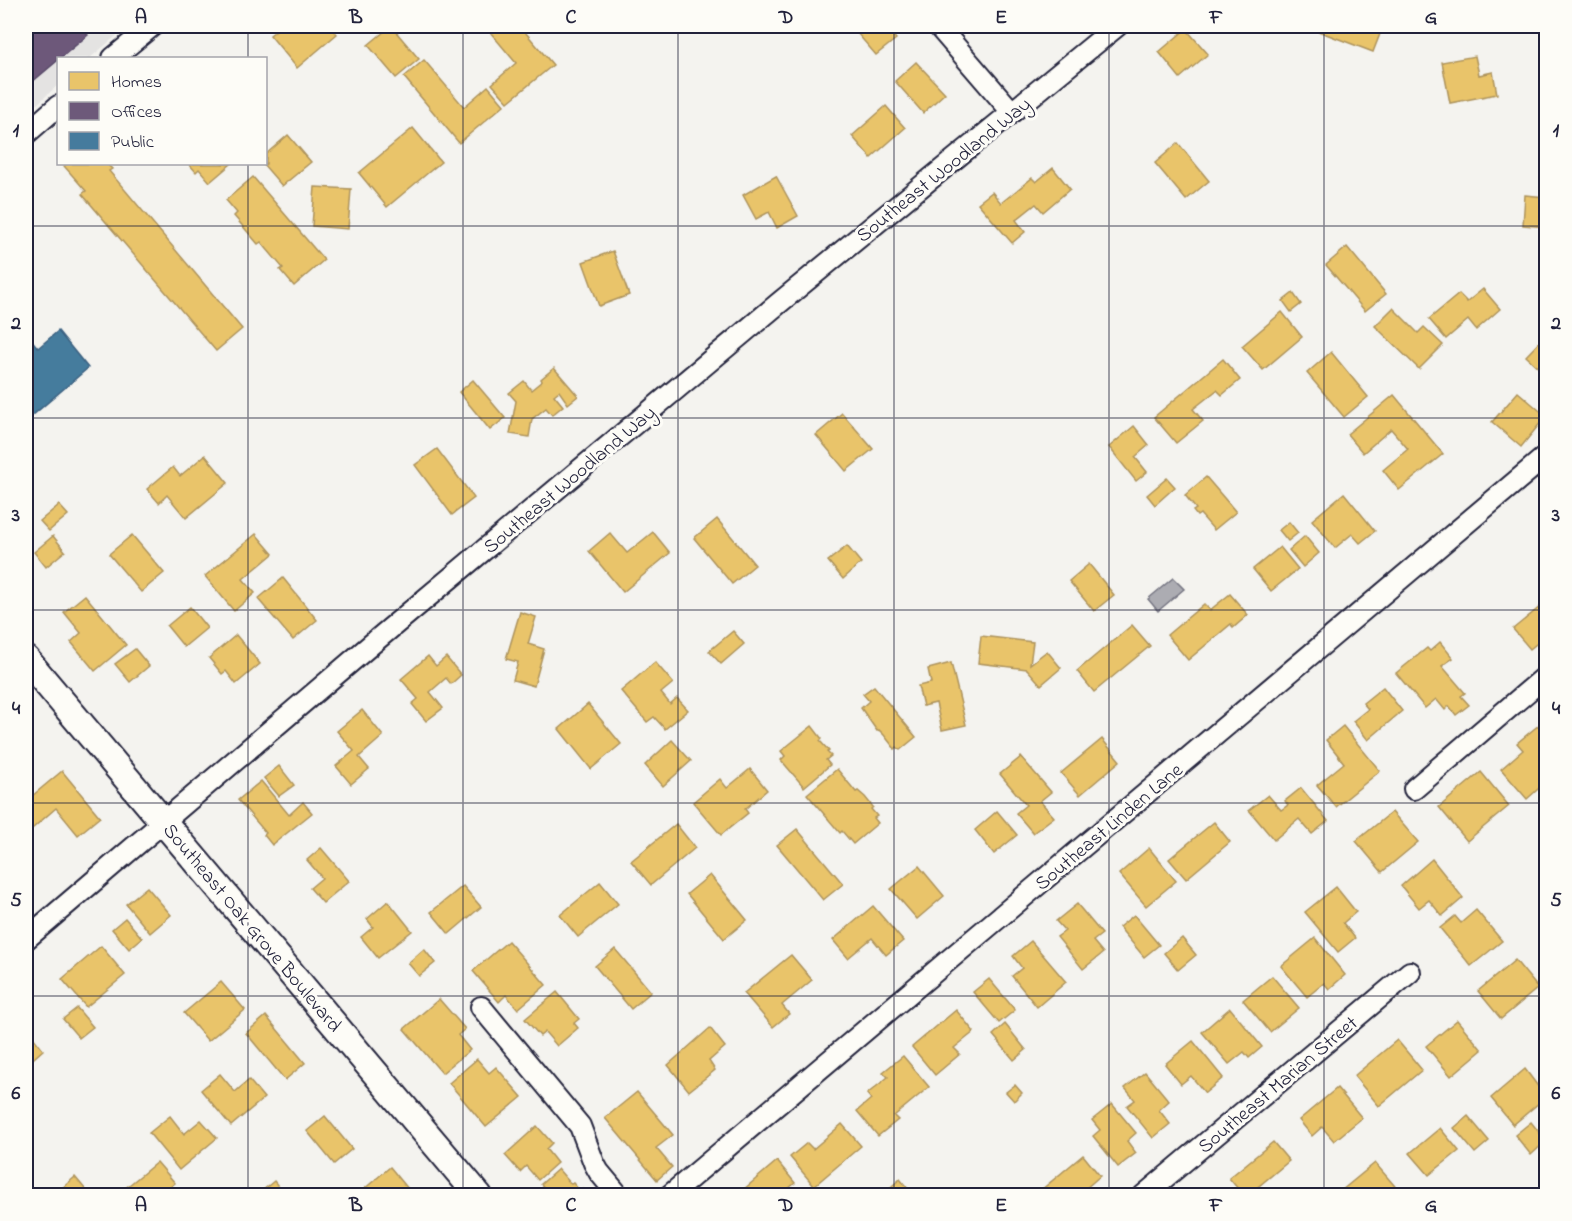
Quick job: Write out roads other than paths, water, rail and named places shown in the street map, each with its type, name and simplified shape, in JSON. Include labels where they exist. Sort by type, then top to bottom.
[{"type":"street","points":[[114,57],[152,26]]},
{"type":"street","points":[[938,26],[1012,112]]},
{"type":"street","name":"Southeast Woodland Way","points":[[26,939],[779,303],[1117,26]]},
{"type":"street","points":[[26,134],[57,107]]},
{"type":"street","name":"Southeast Linden Lane","points":[[669,1196],[1546,456]]},
{"type":"street","name":"Southeast Oak Grove Boulevard","points":[[26,659],[478,1196]]},
{"type":"street","points":[[1414,789],[1546,676]]},
{"type":"street","name":"Southeast Marian Street","points":[[1143,1196],[1410,972]]},
{"type":"street","points":[[481,1007],[580,1126],[599,1172],[619,1196]]}]
